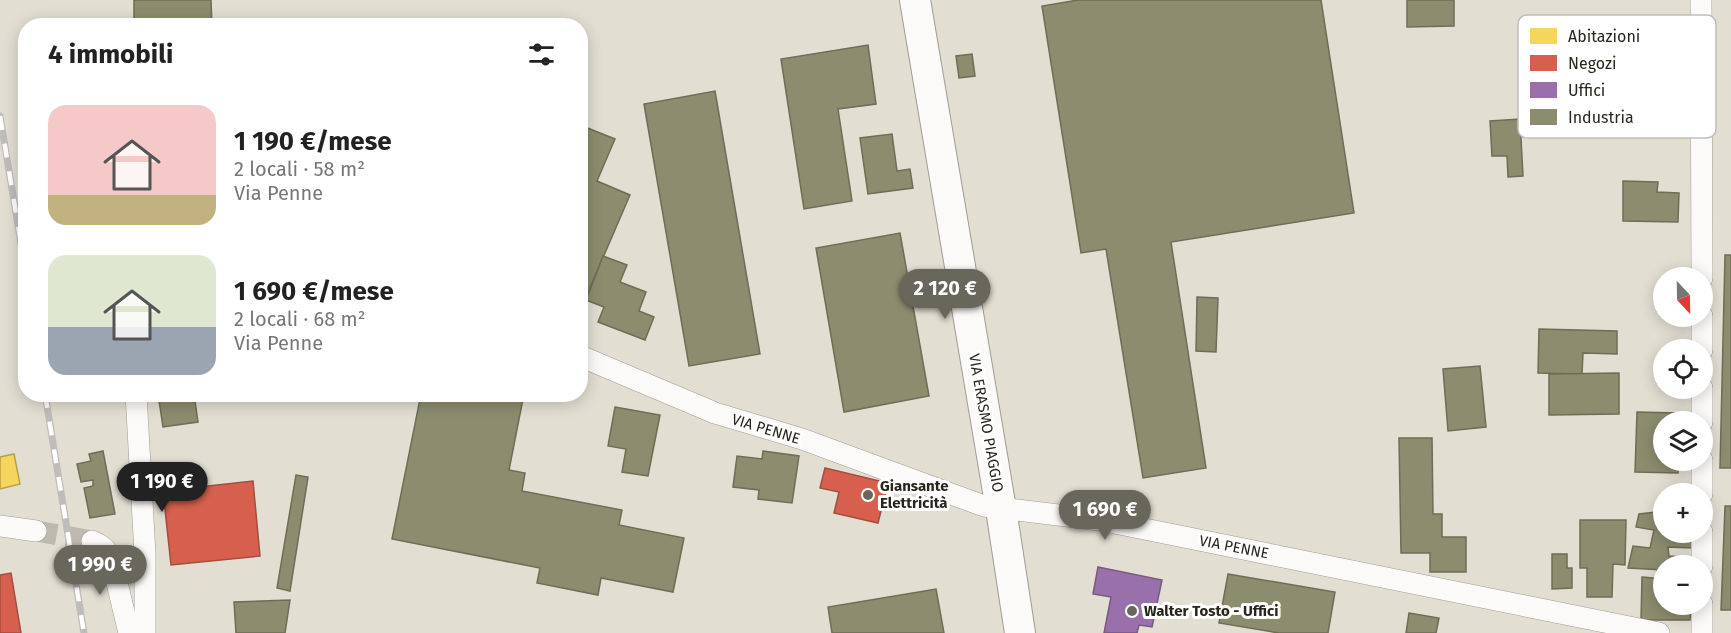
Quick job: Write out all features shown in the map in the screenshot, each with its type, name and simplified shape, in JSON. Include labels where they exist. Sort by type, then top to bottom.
[{"type":"street","name":"VIA ERASMO PIAGGIO","points":[[915,0],[1020,633]]},
{"type":"street","points":[[1701,0],[1701,15]]},
{"type":"street","points":[[1701,138],[1702,267]]},
{"type":"street","name":"VIA PENNE","points":[[588,359],[715,413],[802,439],[976,504],[1100,520],[1659,633]]},
{"type":"street","points":[[136,402],[145,554],[145,633]]},
{"type":"street","points":[[0,526],[36,531]]},
{"type":"street","points":[[92,541],[100,544],[108,552],[129,633]]},
{"type":"street","points":[[1702,615],[1702,633]]},
{"type":"building: Abitazioni","points":[[14,454],[20,484],[0,489],[0,457]]},
{"type":"building: Negozi","points":[[825,468],[888,483],[878,523],[834,513],[839,492],[820,488]]},
{"type":"building: Negozi","points":[[253,481],[260,556],[171,565],[163,491]]},
{"type":"building: Negozi","points":[[11,573],[21,633],[0,633],[0,575]]},
{"type":"building: Uffici","name":"Walter Tosto - Uffici","points":[[1098,567],[1162,580],[1152,627],[1139,625],[1137,633],[1104,633],[1111,597],[1093,594]]},
{"type":"building: Industria","points":[[134,0],[211,0],[212,18],[134,18]]},
{"type":"building: Industria","points":[[1078,0],[1321,0],[1354,213],[1171,242],[1206,468],[1143,478],[1106,249],[1081,253],[1042,6]]},
{"type":"building: Industria","points":[[1407,0],[1454,0],[1454,26],[1407,27]]},
{"type":"building: Industria","points":[[868,45],[876,104],[838,109],[852,201],[804,209],[781,59]]},
{"type":"building: Industria","points":[[972,54],[975,76],[959,78],[956,56]]},
{"type":"building: Industria","points":[[715,91],[760,354],[689,366],[644,104]]},
{"type":"building: Industria","points":[[1518,119],[1523,176],[1508,177],[1507,156],[1492,156],[1490,121]]},
{"type":"building: Industria","points":[[588,128],[615,139],[597,181],[630,195],[588,292]]},
{"type":"building: Industria","points":[[892,134],[897,171],[910,169],[913,188],[868,194],[860,138]]},
{"type":"building: Industria","points":[[1623,181],[1658,182],[1657,192],[1679,193],[1678,222],[1623,221]]},
{"type":"building: Industria","points":[[900,233],[929,396],[844,412],[816,248]]},
{"type":"building: Industria","points":[[1725,255],[1731,255],[1731,468],[1720,468]]},
{"type":"building: Industria","points":[[603,256],[627,265],[620,282],[646,292],[639,311],[654,317],[645,340],[598,322],[604,307],[588,301],[588,295]]},
{"type":"building: Industria","points":[[1197,297],[1218,298],[1216,352],[1196,351]]},
{"type":"building: Industria","points":[[1539,329],[1617,331],[1617,354],[1583,353],[1582,374],[1538,373]]},
{"type":"building: Industria","points":[[1480,366],[1486,427],[1448,431],[1443,369]]},
{"type":"building: Industria","points":[[1619,373],[1619,414],[1549,415],[1549,374]]},
{"type":"building: Industria","points":[[159,402],[195,402],[198,422],[163,427]]},
{"type":"building: Industria","points":[[419,402],[522,402],[509,470],[525,473],[522,491],[622,510],[619,525],[684,538],[673,592],[601,578],[598,595],[537,583],[540,568],[392,539]]},
{"type":"building: Industria","points":[[615,407],[660,415],[648,476],[622,472],[626,449],[608,446]]},
{"type":"building: Industria","points":[[1637,412],[1653,412],[1653,471],[1678,471],[1678,473],[1635,472]]},
{"type":"building: Industria","points":[[1399,438],[1432,438],[1433,514],[1442,514],[1442,537],[1466,537],[1466,572],[1430,572],[1430,553],[1401,553]]},
{"type":"building: Industria","points":[[103,451],[115,514],[90,518],[84,488],[93,486],[93,480],[81,482],[77,464],[91,461],[89,454]]},
{"type":"building: Industria","points":[[763,451],[799,456],[792,503],[758,499],[759,490],[733,487],[737,456],[762,459]]},
{"type":"building: Industria","points":[[296,475],[308,477],[290,591],[277,588]]},
{"type":"building: Industria","points":[[1725,506],[1731,506],[1731,610],[1721,610]]},
{"type":"building: Industria","points":[[1653,512],[1653,530],[1636,527],[1639,514]]},
{"type":"building: Industria","points":[[1580,520],[1626,520],[1625,565],[1613,564],[1612,597],[1587,597],[1587,568],[1580,568]]},
{"type":"building: Industria","points":[[1653,534],[1653,543],[1692,543],[1693,548],[1668,547],[1669,555],[1653,555],[1653,569],[1628,568],[1633,546],[1650,548]]},
{"type":"building: Industria","points":[[1552,554],[1567,554],[1567,568],[1572,568],[1572,588],[1552,589]]},
{"type":"building: Industria","points":[[1228,574],[1335,592],[1328,633],[1279,633],[1219,623]]},
{"type":"building: Industria","points":[[1642,577],[1653,578],[1653,615],[1690,615],[1690,620],[1641,620]]},
{"type":"building: Industria","points":[[936,589],[944,633],[832,633],[828,607]]},
{"type":"building: Industria","points":[[290,600],[285,633],[236,633],[234,602]]},
{"type":"building: Industria","points":[[1409,613],[1439,618],[1436,633],[1406,633]]},
{"type":"tunnel","points":[[36,531],[92,541]]},
{"type":"railway","points":[[0,116],[18,225]]},
{"type":"railway","points":[[46,402],[84,633]]},
{"type":"place","name":"Giansante Elettricità","points":[[868,495]]},
{"type":"place","name":"Walter Tosto - Uffici","points":[[1132,611]]}]
